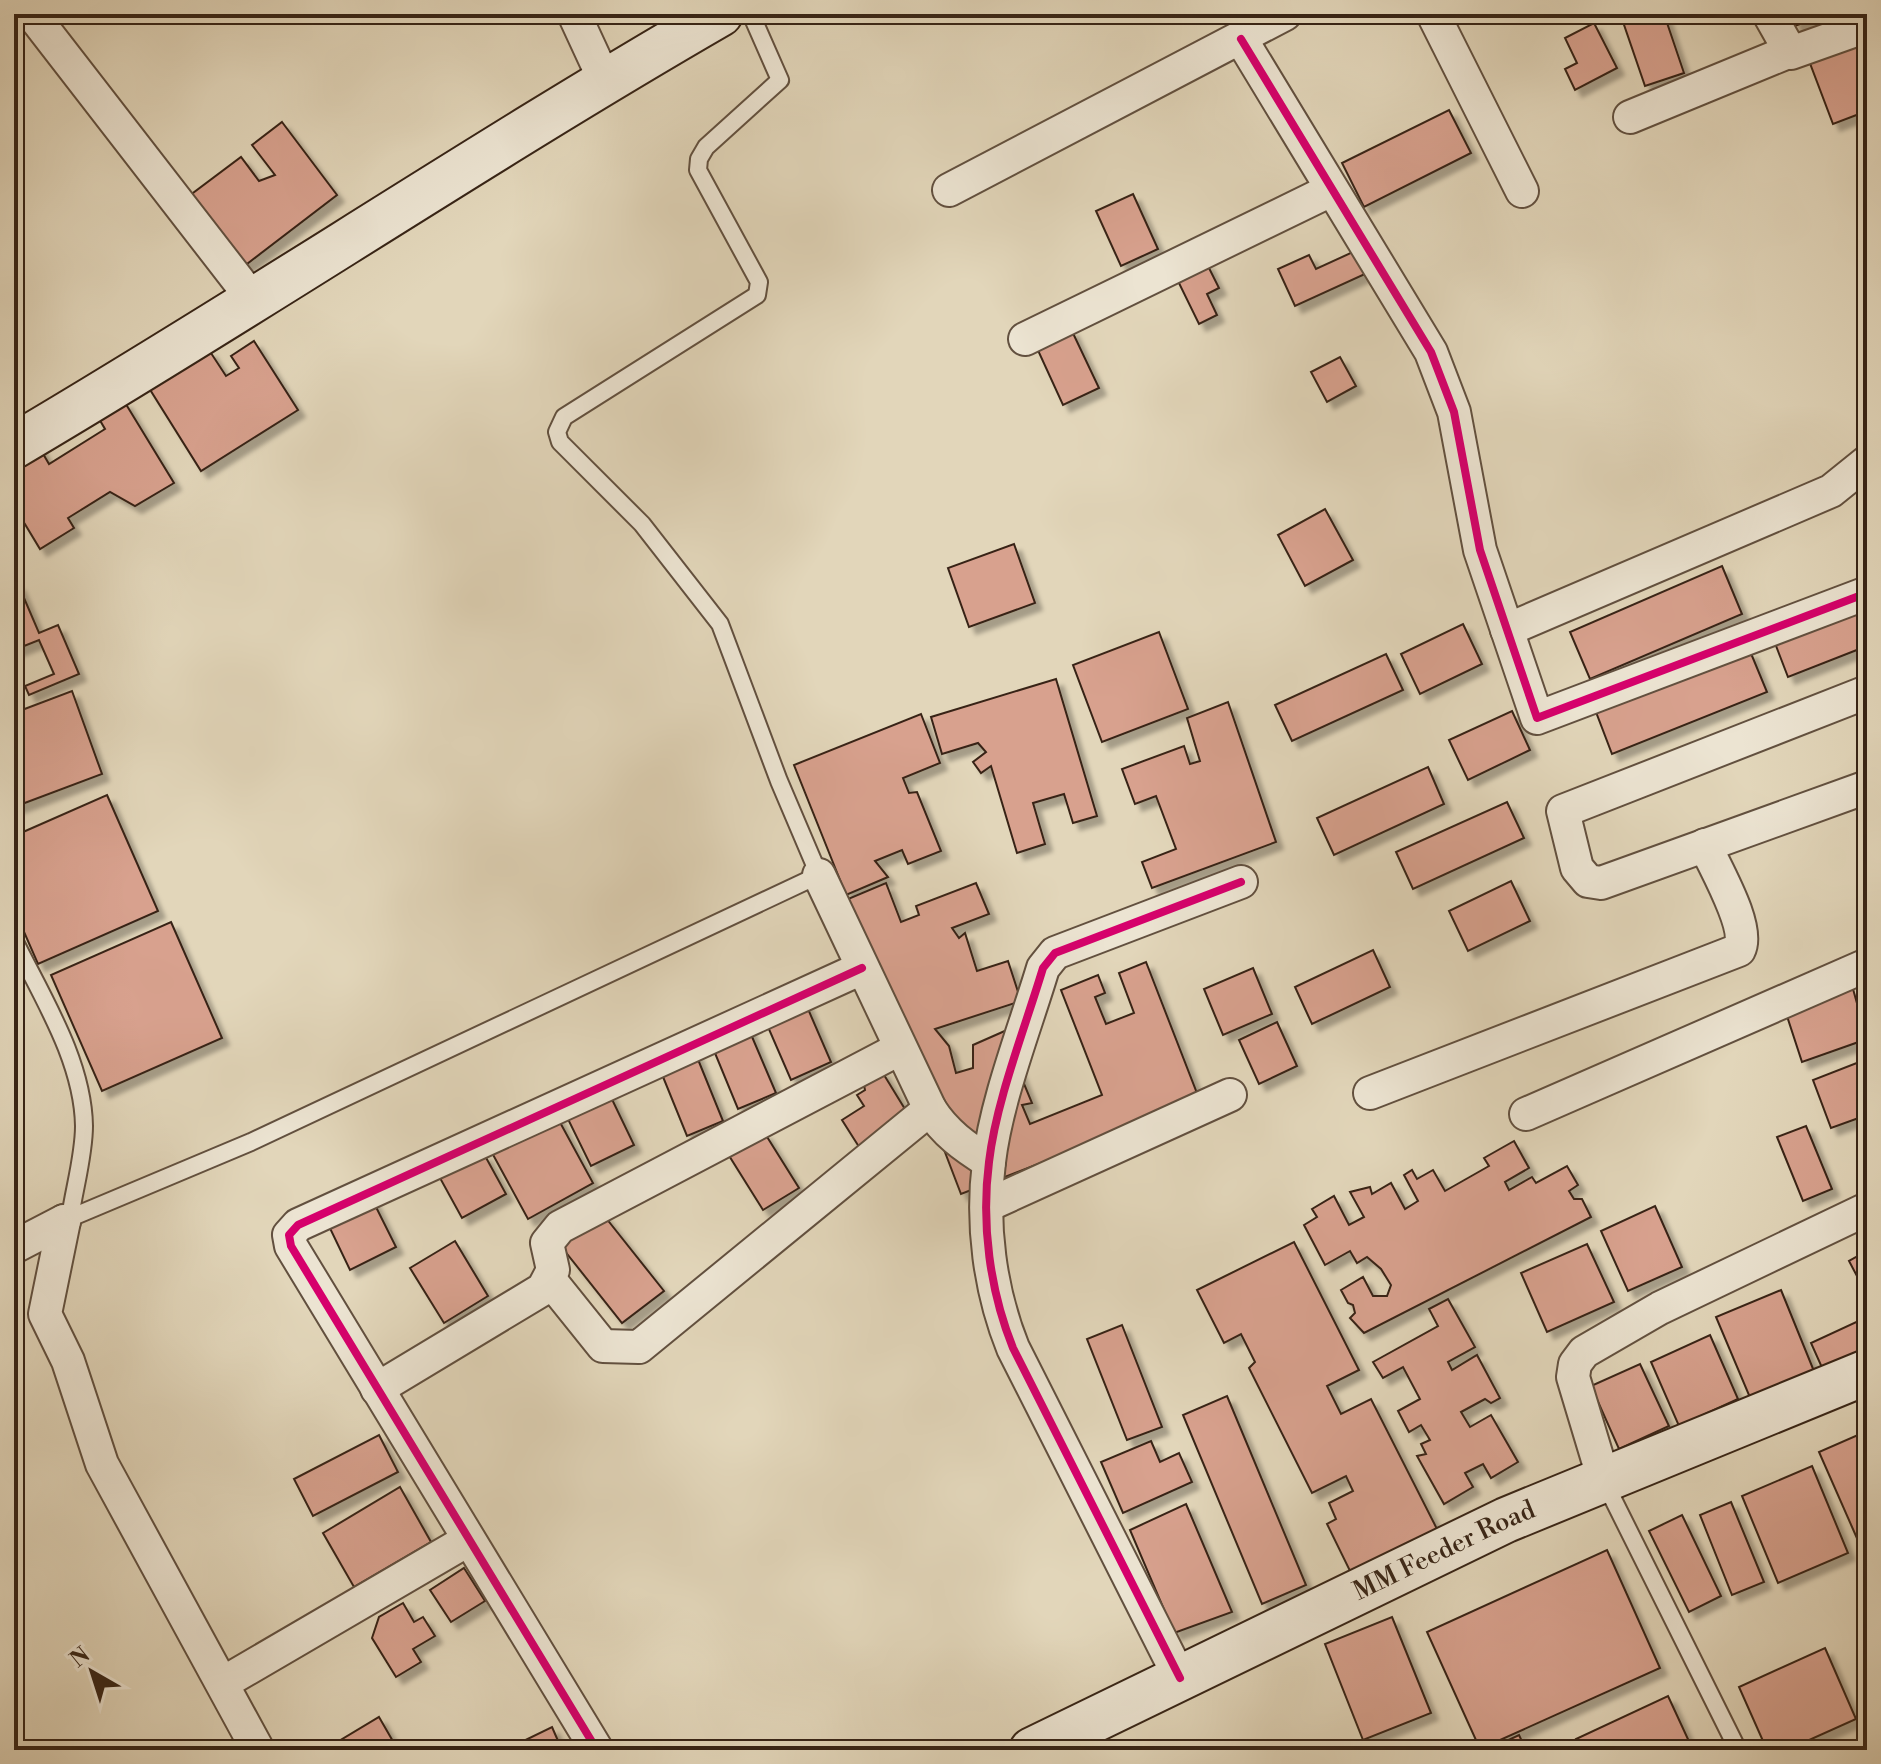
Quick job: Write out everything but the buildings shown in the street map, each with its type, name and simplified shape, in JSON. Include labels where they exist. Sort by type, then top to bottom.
[{"type":"street","points":[[32,14],[255,302]]},
{"type":"street","points":[[574,14],[605,81]]},
{"type":"street","points":[[14,446],[255,302],[605,81],[720,14]]},
{"type":"street","points":[[949,190],[1285,14]]},
{"type":"street","points":[[1433,14],[1522,191]]},
{"type":"street","points":[[1769,14],[1788,52]]},
{"type":"street","points":[[1630,117],[1788,52],[1799,53],[1867,26]]},
{"type":"street","points":[[1241,39],[1431,352],[1454,412],[1477,536],[1537,718],[1867,593]]},
{"type":"street","points":[[1025,339],[1331,190]]},
{"type":"street","points":[[1507,630],[1831,491],[1867,462]]},
{"type":"street","points":[[1867,692],[1563,811],[1577,868],[1588,881],[1601,883],[1867,787]]},
{"type":"street","points":[[1370,1093],[1739,950],[1743,937],[1739,921],[1705,845]]},
{"type":"street","points":[[819,875],[930,1109],[941,1126],[989,1162]]},
{"type":"street","points":[[1180,1678],[1013,1348],[998,1311],[990,1258],[989,1162],[1043,968],[1055,953],[1241,882]]},
{"type":"street","points":[[1526,1114],[1867,965]]},
{"type":"street","points":[[597,1750],[291,1246],[289,1235],[298,1225],[862,968]]},
{"type":"street","points":[[377,1389],[543,1289],[553,1270],[547,1243],[560,1227],[899,1049]]},
{"type":"street","points":[[988,1205],[1230,1095]]},
{"type":"street","points":[[550,1280],[603,1346],[639,1347],[930,1109]]},
{"type":"street","points":[[1604,1480],[1573,1377],[1575,1364],[1584,1352],[1660,1308],[1867,1209]]},
{"type":"street","points":[[14,1247],[64,1221],[45,1314],[68,1361],[102,1464],[258,1750]]},
{"type":"street","name":"MM Feeder Road","points":[[1032,1750],[1506,1520],[1867,1372]]},
{"type":"street","points":[[223,1683],[468,1540]]},
{"type":"lane","points":[[14,940],[60,1036],[79,1089],[84,1127],[70,1218],[251,1142],[819,875],[779,781],[720,624],[642,524],[560,442],[557,432],[564,417],[757,295],[759,282],[698,170],[699,159],[706,147],[780,80],[751,14]]},
{"type":"lane","points":[[1604,1480],[1738,1750]]},
{"type":"cycle path","points":[[1241,39],[1431,352],[1454,412],[1480,550],[1537,718],[1867,593]]},
{"type":"cycle path","points":[[1180,1678],[1013,1348],[998,1304],[989,1257],[987,1185],[1004,1090],[1043,968],[1055,953],[1241,882]]},
{"type":"cycle path","points":[[597,1750],[291,1246],[289,1235],[298,1225],[862,968]]}]
